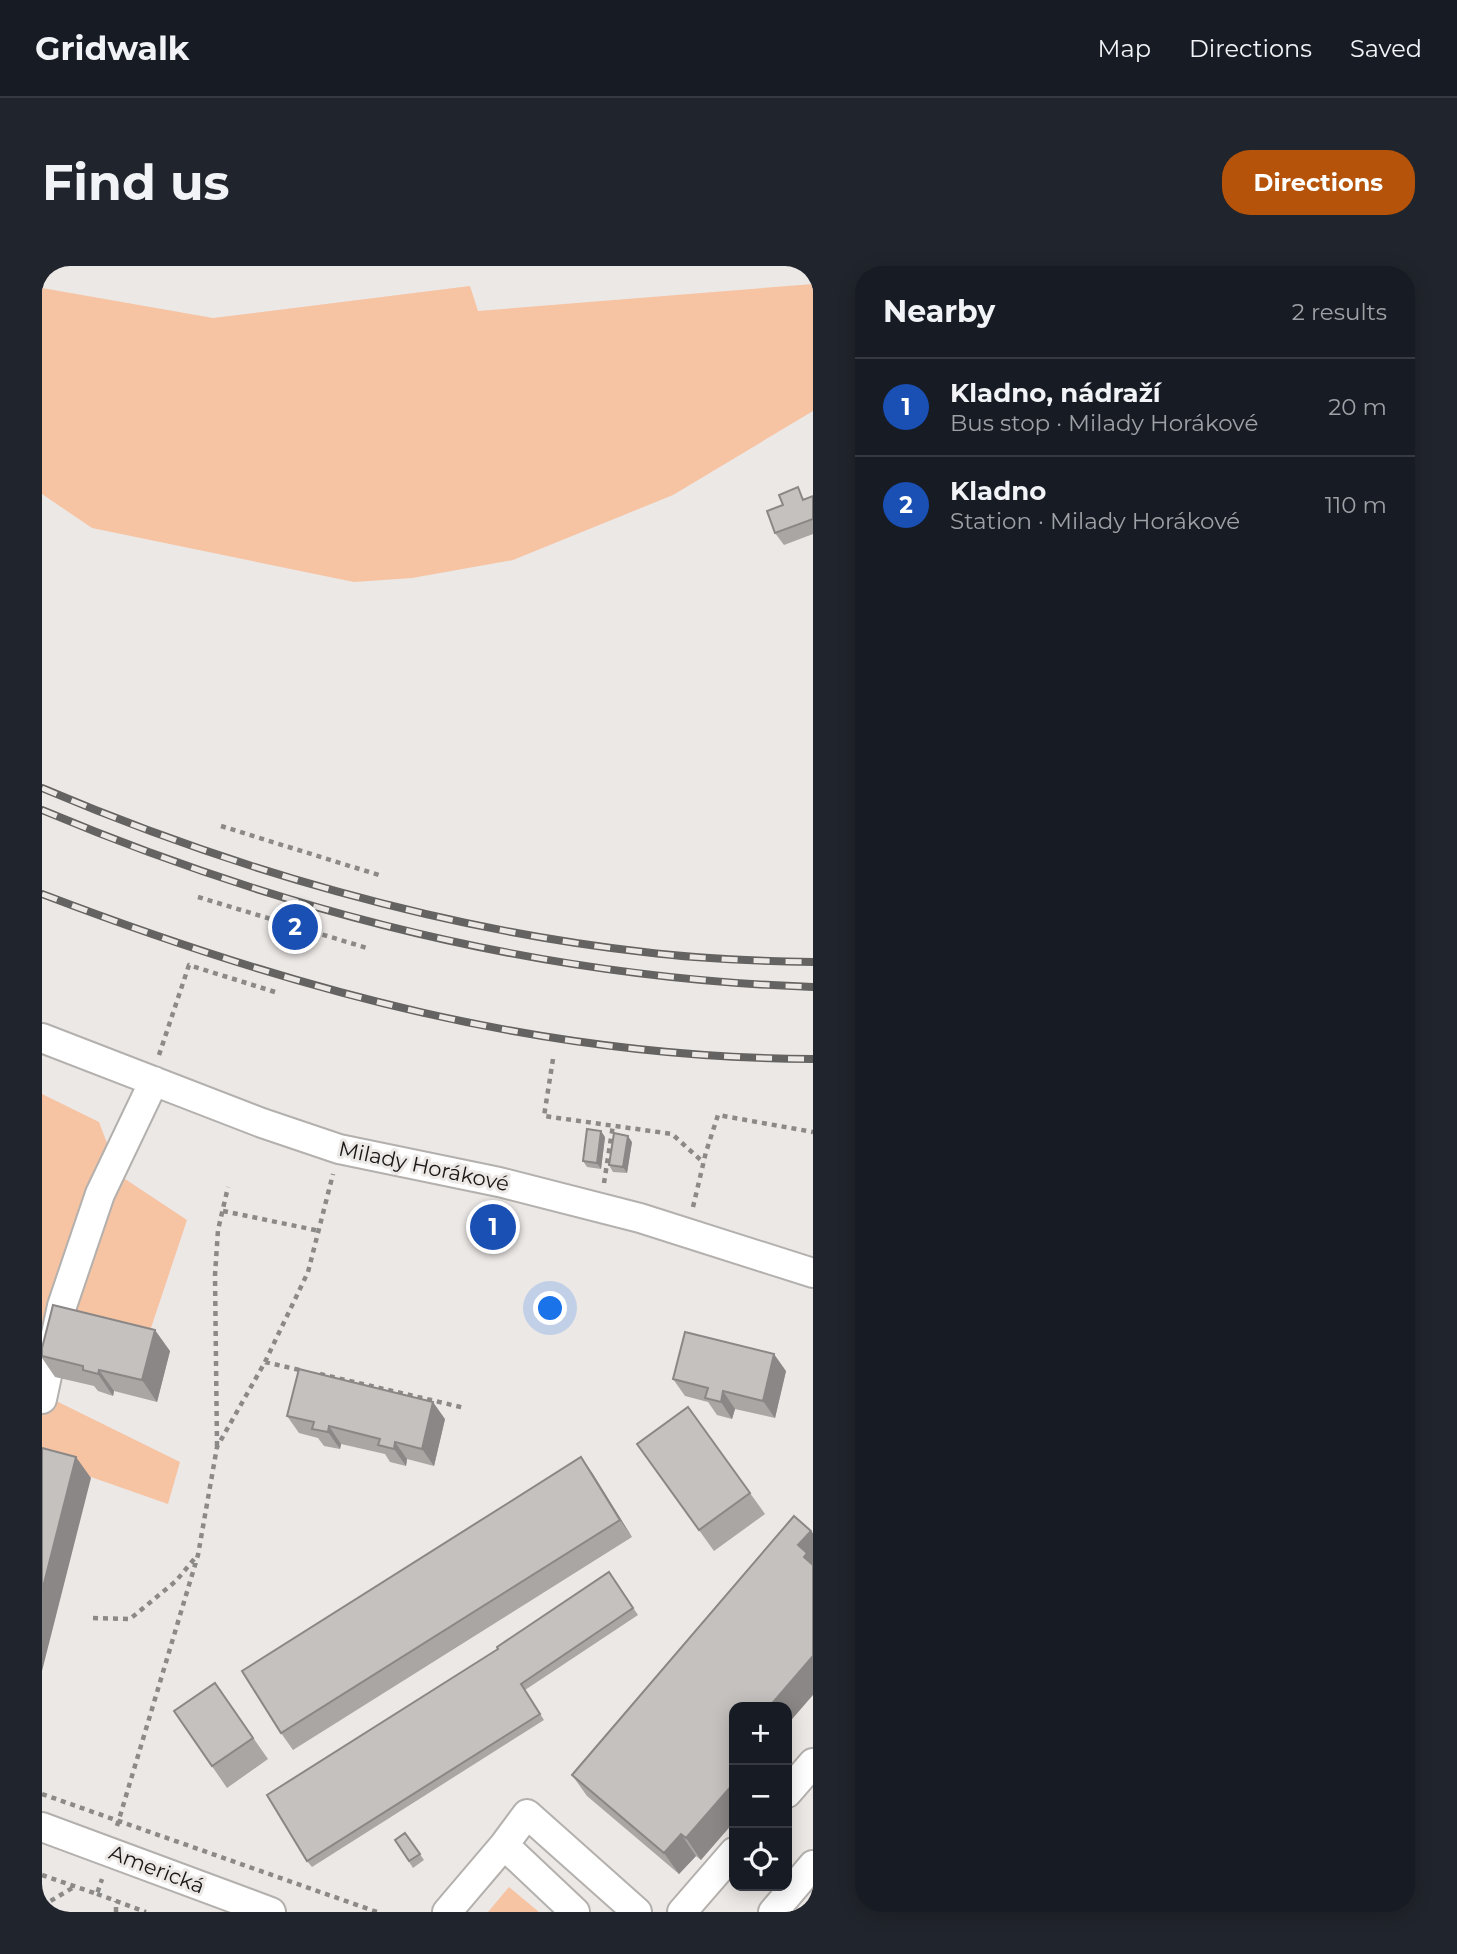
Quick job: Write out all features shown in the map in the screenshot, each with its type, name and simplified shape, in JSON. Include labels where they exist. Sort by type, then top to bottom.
[{"type":"street","name":"Milady Horákové","points":[[42,1038],[162,1070],[262,1123],[339,1149],[499,1182],[627,1215],[813,1273]]},
{"type":"street","points":[[42,1399],[62,1306],[100,1194],[162,1070]]},
{"type":"street","points":[[792,1787],[813,1763]]},
{"type":"street","points":[[447,1912],[527,1814],[637,1912]]},
{"type":"street","name":"Americká","points":[[42,1827],[271,1912]]},
{"type":"street","points":[[504,1845],[575,1912]]},
{"type":"street","points":[[681,1912],[729,1858]]},
{"type":"street","points":[[773,1912],[813,1865]]},
{"type":"path","points":[[221,825],[382,876]]},
{"type":"path","points":[[198,897],[367,948]]},
{"type":"path","points":[[162,1070],[158,1055],[189,965],[275,992]]},
{"type":"path","points":[[553,1059],[544,1116],[672,1134],[704,1163]]},
{"type":"path","points":[[694,1206],[719,1115],[813,1132]]},
{"type":"path","points":[[604,1185],[613,1125]]},
{"type":"path","points":[[118,1824],[198,1555],[217,1447],[215,1275],[218,1230],[228,1187]]},
{"type":"path","points":[[217,1447],[265,1362],[308,1272],[320,1231],[223,1211]]},
{"type":"path","points":[[265,1362],[305,1371]]},
{"type":"path","points":[[318,1374],[465,1408]]},
{"type":"path","points":[[93,1618],[130,1619],[176,1581],[198,1555]]},
{"type":"path","points":[[42,1794],[118,1824],[377,1912]]},
{"type":"path","points":[[42,1875],[146,1912]]},
{"type":"path","points":[[97,1895],[102,1880]]},
{"type":"path","points":[[42,1906],[75,1887]]},
{"type":"path","points":[[116,1912],[117,1901]]},
{"type":"shaded area","points":[[813,284],[813,411],[673,495],[513,560],[412,578],[354,582],[92,528],[42,494],[42,288],[213,318],[470,286],[478,311]]},
{"type":"shaded area","points":[[42,1094],[99,1122],[119,1175],[187,1220],[151,1328],[62,1316],[42,1385]]},
{"type":"shaded area","points":[[42,1394],[180,1462],[168,1504],[91,1477],[42,1464]]},
{"type":"shaded area","points":[[509,1887],[539,1912],[488,1912]]},
{"type":"building","points":[[798,487],[803,500],[813,496],[813,519],[775,533],[767,511],[783,505],[779,495]]},
{"type":"building","points":[[587,1129],[601,1131],[597,1163],[583,1161]]},
{"type":"building","points":[[614,1133],[628,1136],[623,1167],[609,1165]]},
{"type":"building","points":[[53,1305],[155,1330],[142,1380],[99,1370],[98,1374],[83,1370],[83,1366],[42,1356]]},
{"type":"building","points":[[685,1332],[774,1354],[763,1401],[723,1391],[721,1402],[705,1398],[708,1388],[673,1379]]},
{"type":"building","points":[[299,1369],[433,1402],[422,1449],[395,1442],[394,1449],[378,1445],[380,1439],[329,1426],[328,1432],[312,1429],[314,1422],[287,1416]]},
{"type":"building","points":[[688,1407],[750,1493],[699,1530],[637,1444]]},
{"type":"building","points":[[42,1448],[76,1457],[42,1591]]},
{"type":"building","points":[[581,1457],[620,1520],[281,1733],[242,1671]]},
{"type":"building","points":[[794,1516],[811,1531],[798,1545],[807,1553],[804,1557],[813,1565],[813,1656],[773,1702],[729,1702],[729,1789],[686,1838],[681,1834],[664,1853],[572,1775]]},
{"type":"building","points":[[609,1572],[633,1608],[521,1684],[540,1714],[307,1861],[267,1795],[498,1649],[497,1647]]},
{"type":"building","points":[[215,1683],[253,1738],[212,1766],[174,1711]]},
{"type":"building","points":[[405,1833],[420,1854],[409,1861],[395,1840]]},
{"type":"railway","points":[[42,788],[113,817],[261,869],[413,911],[567,942],[644,952],[813,962]]},
{"type":"railway","points":[[42,810],[228,880],[323,909],[420,934],[615,970],[714,981],[813,987]]},
{"type":"railway","points":[[42,894],[231,960],[420,1012],[516,1032],[614,1046],[712,1056],[813,1059]]},
{"type":"place","name":"Kladno","points":[[295,927]]},
{"type":"place","name":"Kladno, nádraží","points":[[493,1227]]}]
